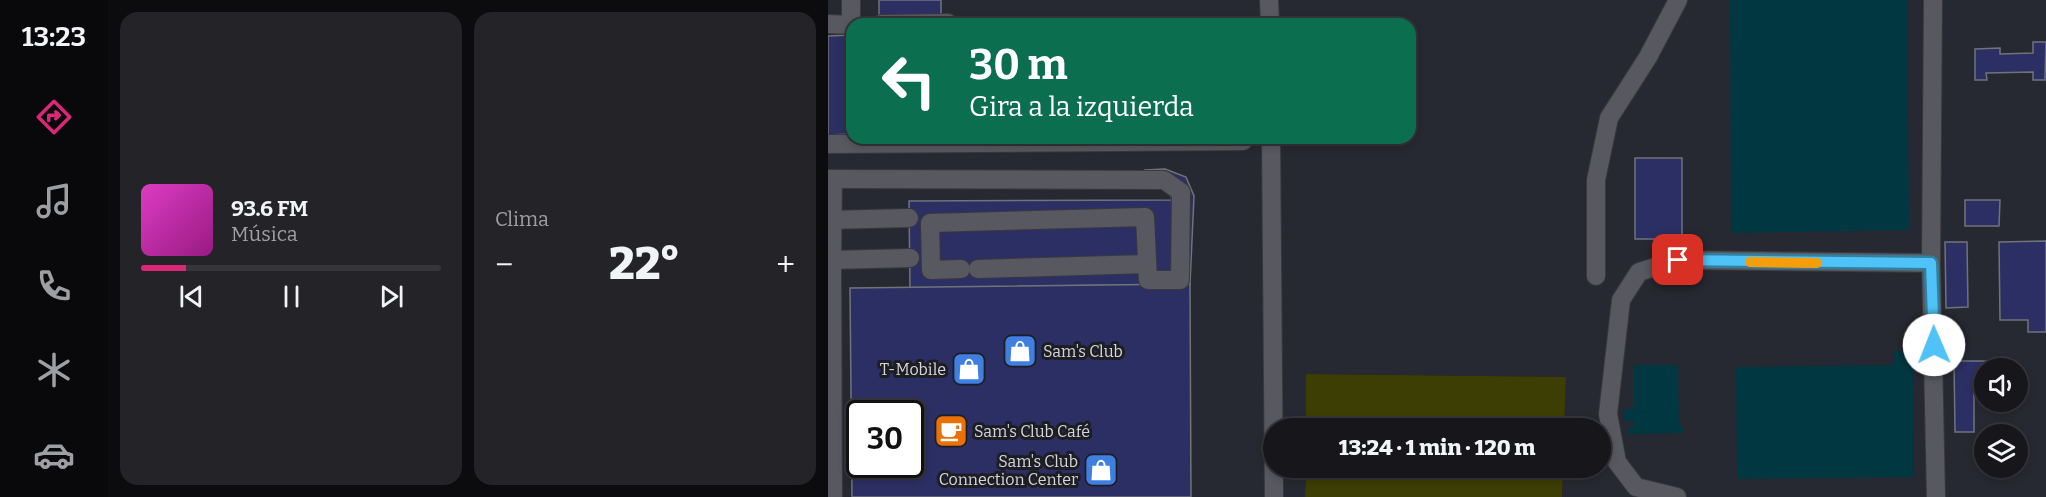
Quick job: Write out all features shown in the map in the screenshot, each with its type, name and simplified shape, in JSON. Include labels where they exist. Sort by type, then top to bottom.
[{"type":"street","points":[[851,0],[851,18]]},
{"type":"street","points":[[1269,0],[1270,18]]},
{"type":"street","points":[[1596,276],[1596,180],[1609,118],[1648,57],[1678,0]]},
{"type":"street","points":[[1933,0],[1931,263],[1936,497]]},
{"type":"street","points":[[828,24],[846,25]]},
{"type":"street","points":[[828,144],[846,143]]},
{"type":"street","points":[[1270,144],[1274,497]]},
{"type":"street","points":[[833,497],[830,179],[1164,180],[1181,192],[1180,280],[1148,280],[1145,217],[930,223],[931,270],[1147,264]]},
{"type":"street","points":[[831,220],[909,218]]},
{"type":"street","points":[[830,261],[910,258]]},
{"type":"street","points":[[1677,497],[1636,487],[1617,462],[1608,414],[1621,300],[1639,272],[1678,260],[1931,263]]},
{"type":"shaded area","points":[[828,0],[2046,0],[2046,497],[1562,497],[1563,478],[1611,478],[1611,418],[1564,418],[1566,377],[1307,374],[1306,418],[1263,418],[1263,478],[1306,478],[1305,497],[828,497]]},
{"type":"shaded area","points":[[1306,374],[1566,377],[1564,418],[1306,418]]},
{"type":"shaded area","points":[[1306,478],[1563,478],[1562,497],[1305,497]]},
{"type":"water","points":[[1730,0],[1907,0],[1909,230],[1731,233]]},
{"type":"water","points":[[1894,351],[1913,351],[1914,477],[1737,479],[1736,367],[1893,365]]},
{"type":"water","points":[[1634,365],[1678,365],[1679,426],[1683,427],[1683,433],[1628,434],[1628,428],[1634,427],[1634,421],[1623,421],[1623,409],[1634,409]]},
{"type":"building","points":[[879,0],[941,0],[941,18],[879,18]]},
{"type":"building","points":[[846,35],[846,134],[828,135],[828,36]]},
{"type":"building","points":[[2033,42],[2046,42],[2045,80],[2033,80],[2033,72],[1986,73],[1987,80],[1975,80],[1975,49],[2000,48],[2000,54],[2033,53]]},
{"type":"building","points":[[1635,158],[1682,158],[1682,239],[1635,239]]},
{"type":"building","points":[[1165,169],[1186,177],[1194,196],[1190,284],[910,288],[909,201],[1172,200],[1170,192],[1160,188],[1147,189],[1145,170]]},
{"type":"building","points":[[1965,200],[2000,200],[1999,226],[1965,226]]},
{"type":"building","points":[[2046,241],[2046,332],[2028,332],[2028,320],[2000,320],[1999,242]]},
{"type":"building","points":[[1945,242],[1967,242],[1968,307],[1946,308]]},
{"type":"building","name":"Sam's Club","points":[[1190,284],[1191,497],[852,497],[852,478],[924,478],[924,400],[851,400],[850,288]]},
{"type":"building","points":[[1954,361],[1974,361],[1974,432],[1955,432]]},
{"type":"slow traffic","points":[[1750,262],[1817,263]]},
{"type":"place","name":"Sam's Club","points":[[1020,351]]},
{"type":"place","name":"T-Mobile","points":[[969,369]]},
{"type":"place","name":"Sam's Club Café","points":[[951,431]]},
{"type":"place","name":"Sam's Club Connection Center","points":[[1101,470]]},
{"type":"route","points":[[1678,260],[1881,265],[1931,263],[1934,345]]}]
